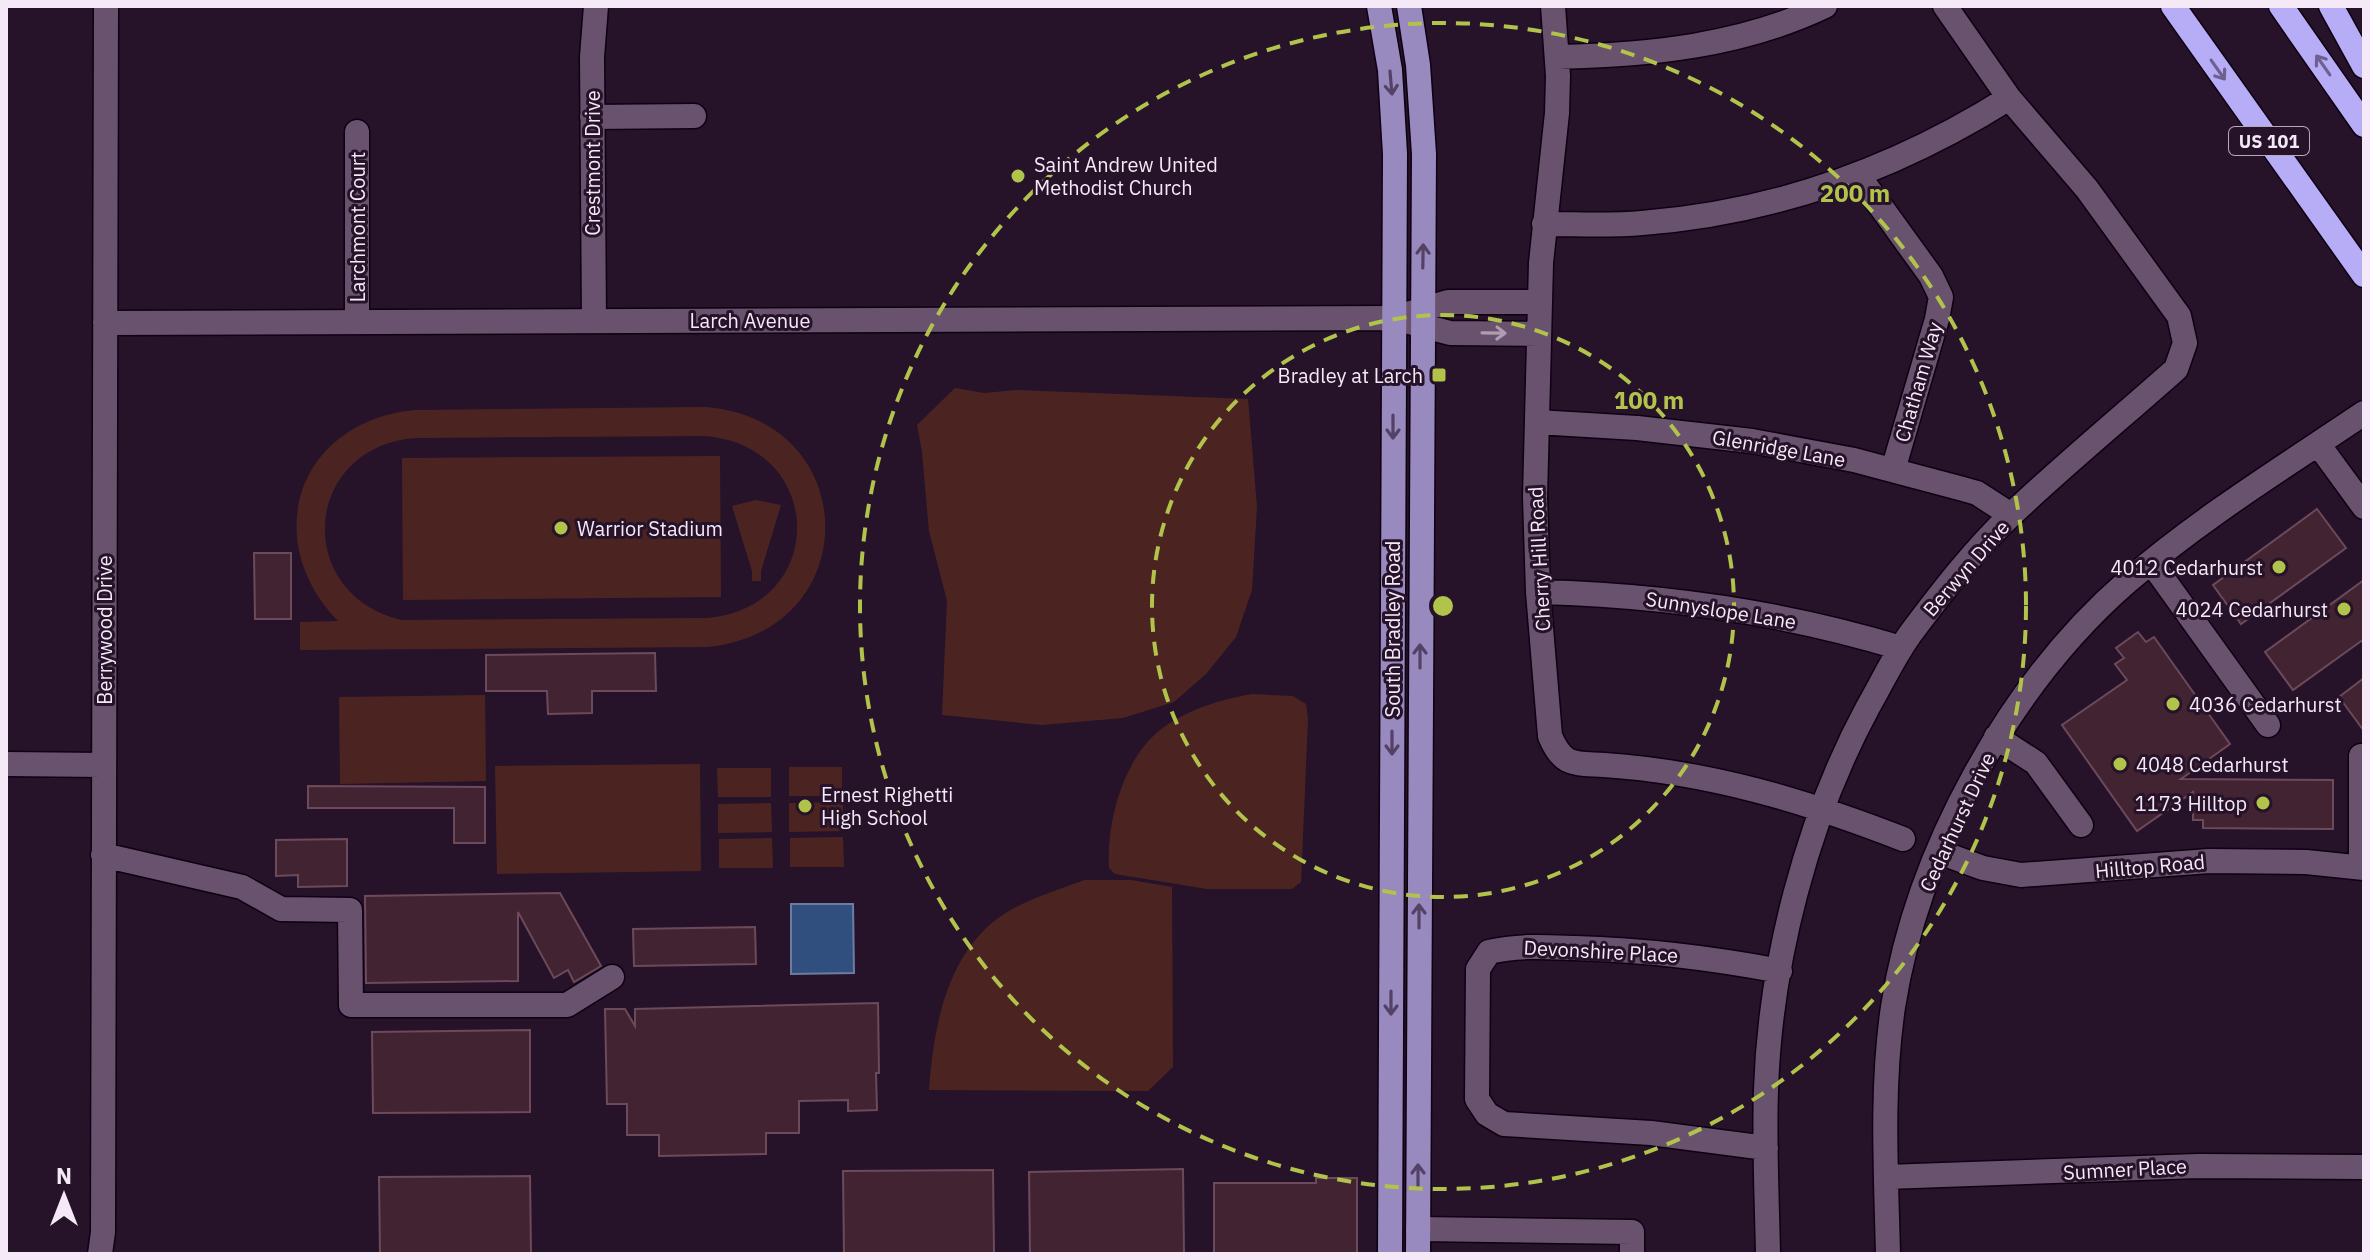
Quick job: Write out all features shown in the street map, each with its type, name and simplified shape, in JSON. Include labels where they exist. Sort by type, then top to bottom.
[{"type":"highway","name":"US 101","points":[[2173,6],[2364,275]]},
{"type":"highway","points":[[2281,6],[2364,125]]},
{"type":"highway","points":[[2331,6],[2364,66]]},
{"type":"main road","name":"South Bradley Road","points":[[1379,6],[1390,70],[1394,119],[1390,1254]]},
{"type":"main road","name":"South Bradley Road","points":[[1409,6],[1423,113],[1418,1254]]},
{"type":"street","name":"Berrywood Drive","points":[[100,1254],[103,1232],[106,6]]},
{"type":"street","name":"Crestmont Drive","points":[[594,321],[592,57],[596,6]]},
{"type":"street","name":"Cherry Hill Road","points":[[1553,6],[1557,113],[1544,224],[1535,497],[1538,592],[1550,736],[1558,754],[1573,763],[1665,771],[1763,790],[1822,808],[1903,839]]},
{"type":"street","points":[[1557,57],[1645,54],[1702,46],[1765,29],[1825,6]]},
{"type":"street","name":"Berwyn Drive","points":[[1768,1254],[1766,1148],[1769,1048],[1780,971],[1803,872],[1822,808],[1858,725],[1901,648],[1953,579],[2011,515],[2176,369],[2185,343],[2179,316],[2087,189],[2009,98],[1945,6]]},
{"type":"street","points":[[1544,224],[1640,223],[1738,210],[1858,175],[1935,142],[2009,98]]},
{"type":"street","points":[[592,117],[694,116]]},
{"type":"street","name":"Larchmont Court","points":[[357,132],[357,322]]},
{"type":"street","name":"Chatham Way","points":[[1858,175],[1931,276],[1941,297],[1893,470]]},
{"type":"street","points":[[1422,318],[1448,302],[1540,302]]},
{"type":"street","name":"Larch Avenue","points":[[105,323],[1422,318],[1450,333],[1539,334]]},
{"type":"street","name":"Cedarhurst Drive","points":[[1888,1254],[1886,1077],[1894,1004],[1914,919],[1969,784],[1996,737],[2063,646],[2097,610],[2151,562],[2204,522],[2364,413]]},
{"type":"street","name":"Glenridge Lane","points":[[1537,422],[1637,428],[1809,450],[1977,493],[2011,515]]},
{"type":"street","points":[[2318,444],[2364,507]]},
{"type":"street","points":[[2151,562],[2268,725]]},
{"type":"street","name":"Sunnyslope Lane","points":[[1538,592],[1619,595],[1711,605],[1802,621],[1901,648]]},
{"type":"street","points":[[1996,737],[2036,763],[2081,825]]},
{"type":"street","points":[[2361,756],[2362,868]]},
{"type":"street","points":[[6,764],[103,765]]},
{"type":"street","name":"Hilltop Road","points":[[1939,852],[1983,868],[2021,875],[2209,861],[2274,861],[2362,868]]},
{"type":"street","points":[[103,855],[242,887],[281,909],[350,910],[351,1005],[567,1005],[612,977]]},
{"type":"street","name":"Devonshire Place","points":[[1766,1148],[1651,1133],[1504,1124],[1487,1114],[1477,1099],[1478,969],[1489,952],[1512,946],[1674,954],[1780,971]]},
{"type":"street","name":"Sumner Place","points":[[1886,1177],[2198,1166],[2364,1167]]},
{"type":"street","points":[[1418,1229],[1553,1242],[1632,1232],[1632,1254]]},
{"type":"shaded area","points":[[955,388],[984,393],[1017,390],[1248,399],[1257,507],[1252,590],[1236,637],[1206,674],[1174,702],[1123,718],[1042,725],[942,715],[947,601],[929,531],[917,425]]},
{"type":"shaded area","points":[[705,407],[757,420],[795,447],[817,484],[825,526],[818,568],[796,605],[759,633],[707,647],[300,650],[300,622],[338,621],[314,589],[300,555],[297,521],[303,488],[319,460],[343,436],[375,419],[415,410]],"holes":[[[705,436],[745,446],[774,467],[791,495],[797,527],[792,559],[775,587],[747,608],[707,618],[401,620],[366,605],[341,581],[328,553],[325,522],[333,492],[350,466],[378,447],[415,438]]]},
{"type":"shaded area","name":"Warrior Stadium","points":[[720,456],[721,597],[403,600],[402,458]]},
{"type":"shaded area","points":[[756,500],[781,505],[761,571],[761,581],[752,581],[752,571],[732,506]]},
{"type":"shaded area","points":[[1252,694],[1293,696],[1306,704],[1308,719],[1301,882],[1292,889],[1207,889],[1115,874],[1109,868],[1111,830],[1120,791],[1138,754],[1164,727],[1185,715],[1217,702]]},
{"type":"shaded area","points":[[485,695],[486,781],[340,784],[339,697]]},
{"type":"shaded area","points":[[700,764],[701,871],[497,874],[495,766]]},
{"type":"shaded area","points":[[789,767],[842,767],[842,796],[789,796]]},
{"type":"shaded area","points":[[717,768],[771,768],[771,797],[718,797]]},
{"type":"shaded area","points":[[843,802],[843,831],[789,832],[789,803]]},
{"type":"shaded area","points":[[771,803],[772,832],[718,833],[718,804]]},
{"type":"shaded area","points":[[843,837],[844,867],[790,867],[790,838]]},
{"type":"shaded area","points":[[772,838],[773,868],[719,868],[719,839]]},
{"type":"shaded area","points":[[1085,880],[1131,880],[1172,887],[1173,1067],[1148,1091],[929,1090],[941,1012],[949,986],[974,941],[993,922],[1016,907]]},
{"type":"water","points":[[791,904],[853,904],[854,973],[791,974]]},
{"type":"building","name":"4012 Cedarhurst","points":[[2317,509],[2346,548],[2241,624],[2213,585]]},
{"type":"building","points":[[254,553],[291,553],[291,619],[255,619]]},
{"type":"building","name":"4024 Cedarhurst","points":[[2364,580],[2364,639],[2293,690],[2265,652]]},
{"type":"building","points":[[2138,632],[2146,642],[2154,637],[2230,744],[2181,779],[2333,780],[2333,829],[2203,828],[2203,820],[2193,820],[2193,792],[2137,831],[2062,725],[2127,680],[2115,664],[2124,658],[2116,648]]},
{"type":"building","points":[[655,653],[656,691],[592,691],[592,713],[548,714],[547,691],[486,691],[486,655]]},
{"type":"building","points":[[2364,678],[2364,731],[2339,697]]},
{"type":"building","points":[[308,786],[485,787],[485,843],[454,843],[454,808],[308,808]]},
{"type":"building","points":[[347,839],[347,886],[298,887],[298,875],[276,876],[276,840]]},
{"type":"building","points":[[560,893],[601,966],[574,982],[568,970],[554,978],[518,912],[518,981],[366,983],[365,896]]},
{"type":"building","points":[[755,927],[756,964],[634,966],[633,929]]},
{"type":"building","points":[[878,1003],[877,1110],[848,1111],[848,1100],[799,1101],[799,1133],[766,1133],[766,1154],[659,1156],[659,1135],[627,1135],[627,1104],[607,1104],[605,1009],[625,1009],[635,1026],[635,1009]]},
{"type":"building","points":[[530,1030],[530,1112],[373,1113],[372,1032]]},
{"type":"building","points":[[1183,1169],[1184,1254],[1030,1254],[1029,1172]]},
{"type":"building","points":[[993,1170],[994,1254],[844,1254],[843,1171]]},
{"type":"building","points":[[530,1176],[531,1254],[380,1254],[379,1177]]},
{"type":"building","points":[[1316,1178],[1357,1178],[1357,1254],[1214,1254],[1214,1183],[1316,1183]]},
{"type":"place","name":"Saint Andrew United Methodist Church","points":[[1018,176]]},
{"type":"place","name":"Bradley at Larch","points":[[1439,375]]},
{"type":"place","name":"Warrior Stadium","points":[[561,528]]},
{"type":"place","name":"4012 Cedarhurst","points":[[2279,567]]},
{"type":"place","name":"4024 Cedarhurst","points":[[2344,609]]},
{"type":"place","name":"4036 Cedarhurst","points":[[2173,704]]},
{"type":"place","name":"4048 Cedarhurst","points":[[2120,764]]},
{"type":"place","name":"1173 Hilltop","points":[[2263,803]]},
{"type":"place","name":"Ernest Righetti High School","points":[[805,806]]}]
